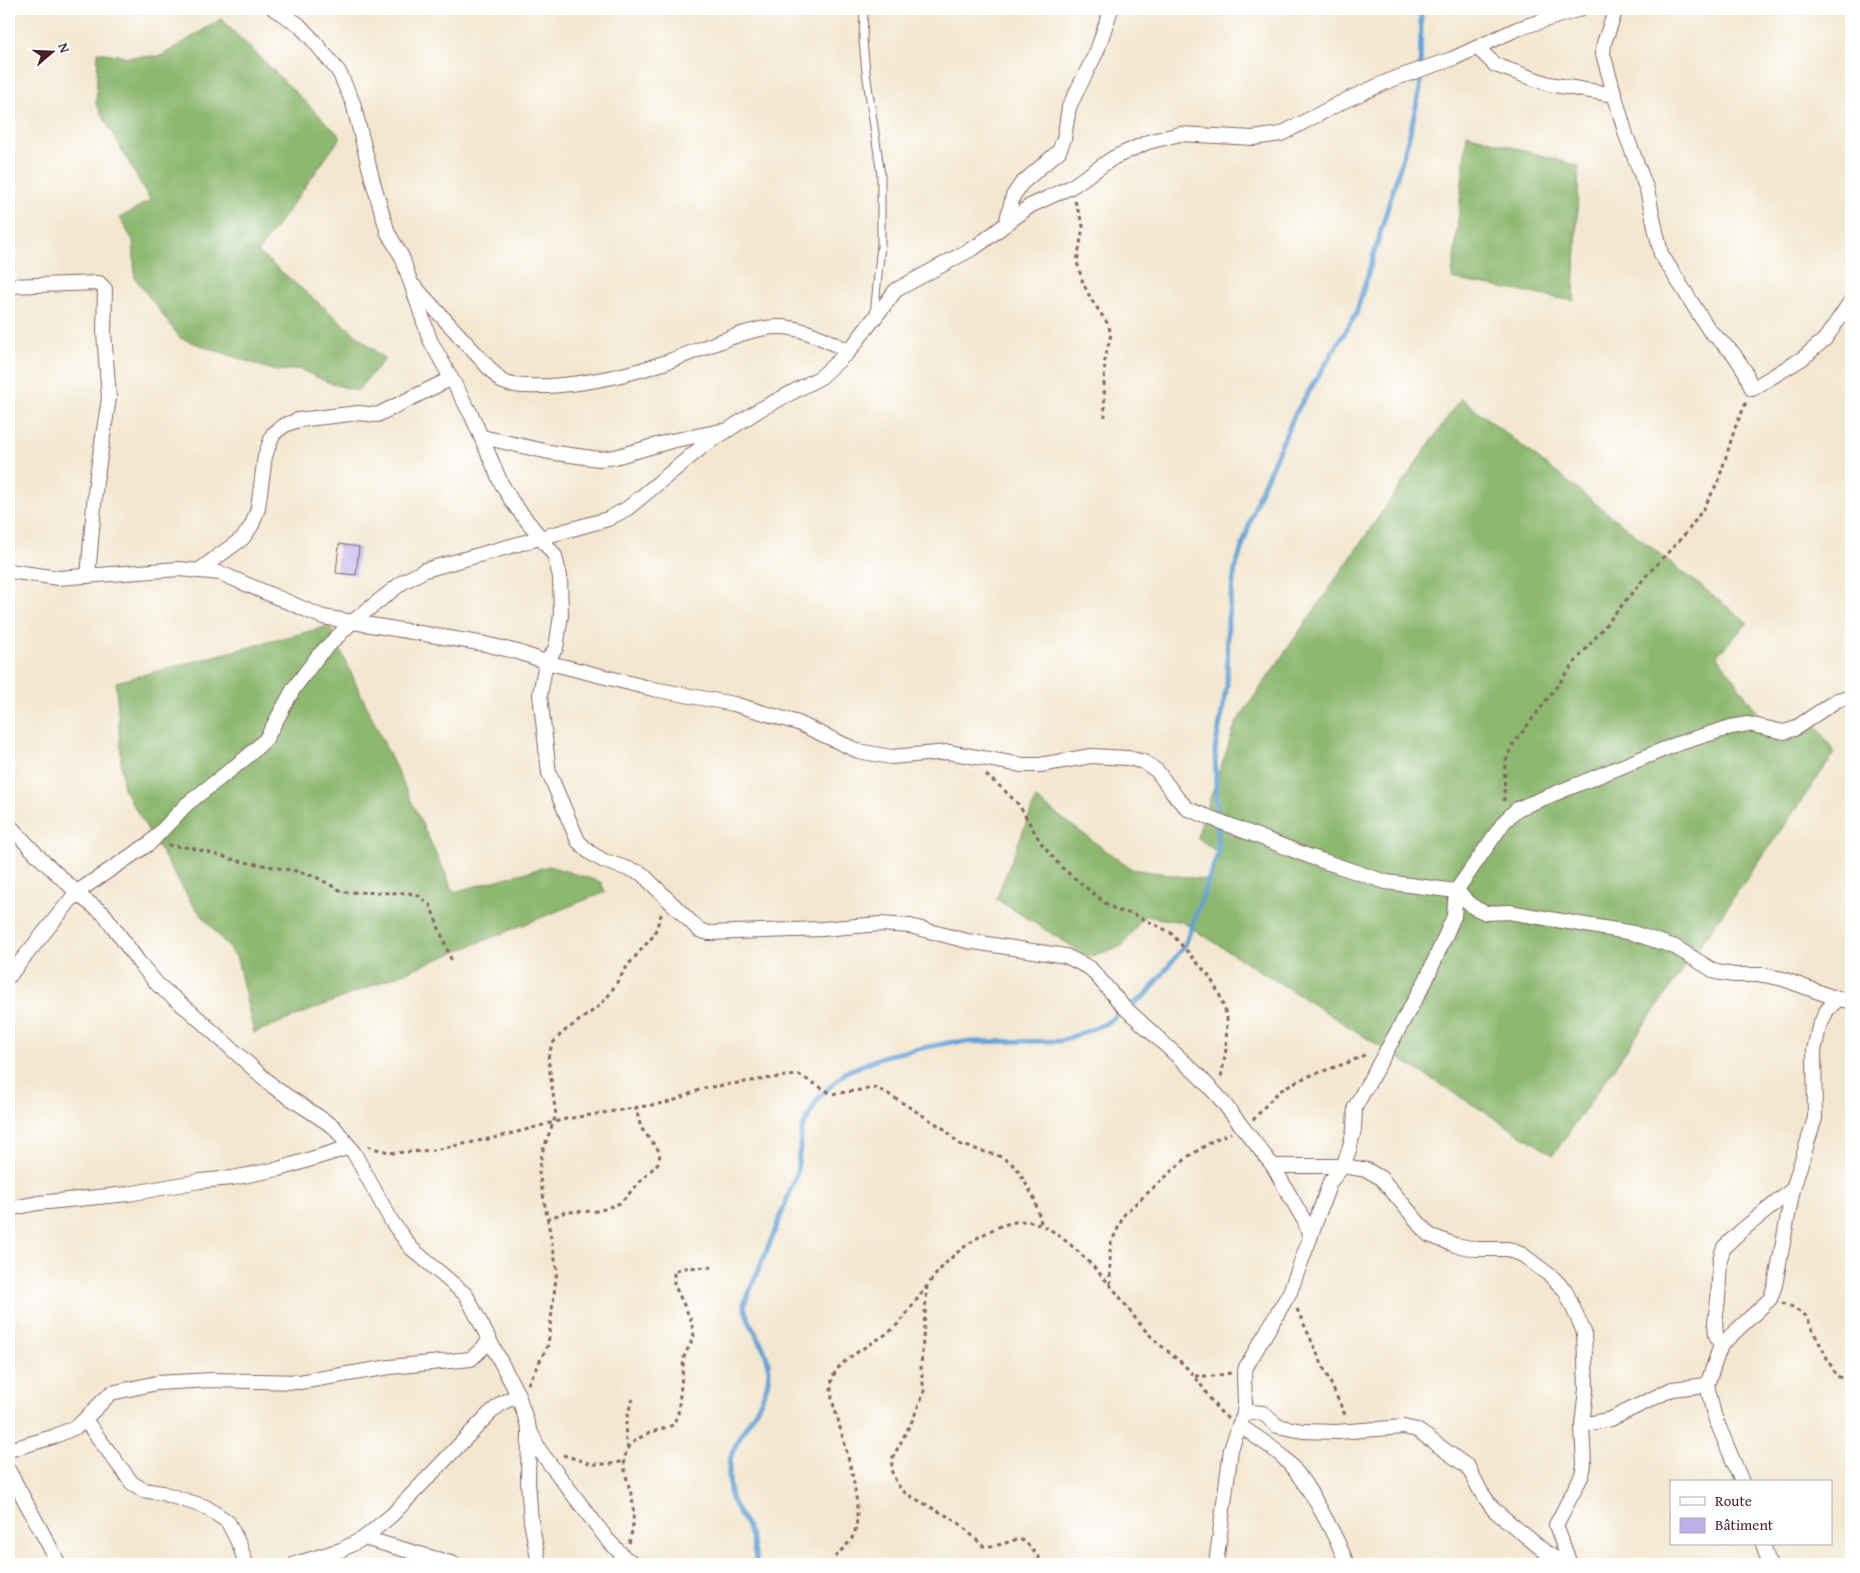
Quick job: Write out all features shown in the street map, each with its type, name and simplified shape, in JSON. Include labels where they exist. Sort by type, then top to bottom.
[{"type":"street","points":[[274,9],[298,24],[339,72],[353,103],[388,233],[402,257],[430,340],[482,436],[509,497],[555,556],[560,577],[561,615],[556,648],[546,662],[540,695],[549,773],[578,841],[589,852],[604,861],[641,873],[699,930],[709,933],[822,929],[880,924],[910,926],[966,941],[1066,956],[1090,968],[1122,1006],[1197,1074],[1218,1096],[1273,1166],[1305,1222],[1310,1238]]},
{"type":"street","points":[[1006,224],[1013,196],[1021,184],[1059,151],[1064,138],[1069,107],[1097,51],[1111,9]]},
{"type":"street","points":[[9,976],[77,892],[150,843],[187,804],[247,757],[266,739],[294,688],[318,656],[352,622],[403,582],[425,570],[608,519],[628,508],[703,446],[758,410],[822,377],[849,351],[896,290],[977,246],[1030,206],[1071,187],[1113,158],[1148,142],[1180,134],[1253,138],[1281,134],[1344,101],[1393,79],[1452,60],[1517,29],[1580,9]]},
{"type":"street","points":[[1616,9],[1604,43],[1603,54],[1626,135],[1647,190],[1661,254],[1709,330],[1733,353],[1745,371],[1752,389],[1803,358],[1825,339],[1851,301]]},
{"type":"street","points":[[1478,48],[1495,65],[1548,84],[1616,95]]},
{"type":"street","points":[[9,286],[99,282],[105,289],[104,333],[109,398],[96,482],[88,576]]},
{"type":"street","points":[[410,282],[501,381],[506,383],[532,387],[616,377],[642,370],[751,331],[778,327],[800,329],[849,351]]},
{"type":"street","points":[[198,571],[243,538],[252,525],[258,508],[265,456],[273,434],[285,425],[298,420],[359,413],[377,415],[450,379]]},
{"type":"street","points":[[482,436],[549,452],[599,459],[615,457],[698,435],[727,431]]},
{"type":"street","points":[[9,572],[58,578],[179,569],[220,573],[323,617],[485,644],[518,652],[546,662],[653,689],[734,704],[798,723],[858,751],[891,757],[948,752],[1022,765],[1040,765],[1091,756],[1128,758],[1144,762],[1156,771],[1188,809],[1311,857],[1386,882],[1456,891],[1475,908],[1486,913],[1509,912],[1633,933],[1675,947],[1716,972],[1783,979],[1845,1000]]},
{"type":"street","points":[[1216,1564],[1231,1449],[1245,1403],[1244,1375],[1246,1367],[1290,1292],[1330,1182],[1343,1166],[1350,1150],[1354,1130],[1355,1107],[1426,980],[1454,916],[1456,891],[1504,822],[1518,809],[1677,744],[1748,724],[1784,732],[1794,729],[1837,700],[1851,698]]},
{"type":"street","points":[[9,825],[40,858],[104,914],[158,985],[191,1012],[274,1088],[334,1126],[350,1147],[392,1222],[411,1248],[466,1295],[518,1395],[529,1429],[540,1451],[607,1539],[629,1562]]},
{"type":"street","points":[[1741,1480],[1714,1415],[1707,1385],[1721,1345],[1770,1299],[1775,1284],[1793,1189],[1815,1118],[1814,1051],[1819,1027],[1827,1010],[1845,1000]]},
{"type":"street","points":[[9,1209],[38,1203],[128,1194],[200,1181],[232,1178],[279,1169],[350,1147]]},
{"type":"street","points":[[1273,1166],[1343,1166],[1367,1170],[1381,1178],[1429,1235],[1455,1245],[1476,1249],[1508,1249],[1516,1252],[1523,1255],[1552,1277],[1565,1290],[1584,1332],[1586,1389],[1582,1425],[1584,1466],[1582,1475],[1556,1525],[1570,1564]]},
{"type":"street","points":[[1721,1345],[1716,1335],[1715,1322],[1720,1260],[1724,1247],[1793,1189]]},
{"type":"street","points":[[9,1450],[53,1437],[78,1426],[111,1393],[157,1384],[212,1380],[300,1382],[390,1367],[471,1359],[489,1342]]},
{"type":"street","points":[[1582,1425],[1611,1419],[1672,1389],[1707,1385]]},
{"type":"street","points":[[295,1564],[341,1550],[364,1538],[392,1515],[489,1414],[502,1403],[518,1395]]},
{"type":"street","points":[[1241,1419],[1251,1412],[1263,1413],[1277,1426],[1303,1431],[1353,1431],[1404,1427],[1417,1430],[1468,1466],[1481,1492],[1494,1510],[1548,1554],[1565,1564]]},
{"type":"street","points":[[1241,1419],[1283,1457],[1300,1479],[1322,1512],[1347,1564]]},
{"type":"street","points":[[84,1420],[132,1483],[143,1490],[162,1493],[206,1508],[228,1522],[240,1546],[246,1564]]},
{"type":"street","points":[[529,1429],[528,1482],[531,1521],[539,1564]]},
{"type":"street","points":[[9,1471],[60,1564]]},
{"type":"street","points":[[364,1538],[454,1564]]},
{"type":"street","points":[[1764,1546],[1769,1564]]},
{"type":"lane","points":[[864,9],[863,40],[866,72],[881,175],[881,245],[874,318]]},
{"type":"path","points":[[1071,187],[1082,226],[1077,262],[1083,283],[1108,324],[1111,334],[1105,359],[1105,417]]},
{"type":"path","points":[[1504,822],[1504,764],[1512,746],[1572,666],[1646,576],[1687,532],[1704,508],[1718,482],[1735,428],[1752,389]]},
{"type":"path","points":[[982,772],[1019,805],[1041,843],[1061,867],[1119,911],[1133,914],[1170,932],[1210,977],[1220,996],[1227,1017],[1226,1049],[1218,1096]]},
{"type":"path","points":[[150,843],[192,848],[240,861],[296,871],[316,877],[343,892],[409,893],[419,896],[430,905],[452,962]]},
{"type":"path","points":[[518,1395],[527,1385],[545,1353],[550,1334],[558,1270],[539,1173],[542,1153],[556,1109],[548,1058],[552,1044],[562,1033],[598,1007],[607,998],[628,965],[654,935],[666,897]]},
{"type":"path","points":[[1110,1285],[1110,1245],[1125,1213],[1138,1199],[1189,1156],[1216,1139],[1243,1129],[1284,1088],[1304,1078],[1341,1066],[1372,1051]]},
{"type":"path","points":[[364,1144],[372,1148],[394,1153],[434,1150],[566,1119],[670,1102],[704,1088],[799,1075],[832,1094],[875,1088],[885,1092],[946,1130],[959,1144],[1002,1157],[1012,1163],[1034,1198],[1042,1226]]},
{"type":"path","points":[[547,1219],[566,1212],[599,1211],[620,1203],[659,1162],[660,1152],[641,1128],[636,1107]]},
{"type":"path","points":[[830,1564],[854,1534],[857,1506],[852,1476],[834,1406],[831,1389],[832,1377],[843,1363],[890,1332],[903,1320],[947,1262],[968,1244],[992,1229],[1010,1223],[1032,1222],[1049,1230],[1075,1249],[1110,1285],[1148,1334],[1195,1376],[1216,1407],[1225,1416],[1241,1419]]},
{"type":"path","points":[[629,1562],[634,1528],[633,1503],[624,1468],[628,1449],[637,1439],[672,1425],[678,1414],[684,1357],[694,1336],[691,1320],[674,1284],[674,1270],[714,1267]]},
{"type":"path","points":[[927,1286],[921,1367],[924,1392],[913,1419],[893,1457],[891,1470],[897,1484],[905,1493],[958,1522],[983,1546],[992,1546],[1017,1538],[1030,1545],[1043,1564]]},
{"type":"path","points":[[1290,1292],[1315,1351],[1353,1431]]},
{"type":"path","points":[[1770,1299],[1789,1305],[1806,1316],[1836,1376],[1846,1381],[1851,1381]]},
{"type":"path","points":[[1195,1376],[1230,1374],[1246,1367]]},
{"type":"path","points":[[628,1449],[624,1437],[628,1410],[633,1399]]},
{"type":"path","points":[[540,1451],[592,1464],[611,1464],[625,1461]]},
{"type":"green space","points":[[221,19],[341,137],[258,252],[385,359],[357,391],[330,383],[299,369],[275,371],[180,338],[135,278],[133,241],[120,218],[150,200],[96,104],[98,52],[129,57],[161,56]]},
{"type":"green space","points":[[1467,134],[1579,166],[1574,301],[1452,279]]},
{"type":"green space","points":[[1461,398],[1748,623],[1717,655],[1780,745],[1814,722],[1835,753],[1553,1155],[1182,922],[1144,916],[1122,946],[1089,957],[996,899],[1036,799],[1131,869],[1207,880],[1218,853],[1197,837],[1236,723]]},
{"type":"green space","points":[[329,626],[454,892],[549,866],[601,882],[605,892],[254,1033],[237,958],[191,902],[123,788],[116,682]]},
{"type":"building","points":[[339,544],[359,547],[356,575],[336,573]]},
{"type":"waterway","points":[[757,1564],[749,1531],[731,1497],[729,1482],[731,1457],[762,1398],[767,1385],[769,1371],[766,1353],[749,1321],[744,1304],[797,1173],[802,1129],[819,1097],[846,1072],[884,1056],[952,1042],[1061,1041],[1105,1024],[1147,994],[1185,945],[1218,853],[1215,750],[1227,685],[1228,618],[1235,569],[1258,497],[1295,414],[1356,314],[1410,133],[1420,89],[1421,9]]}]
